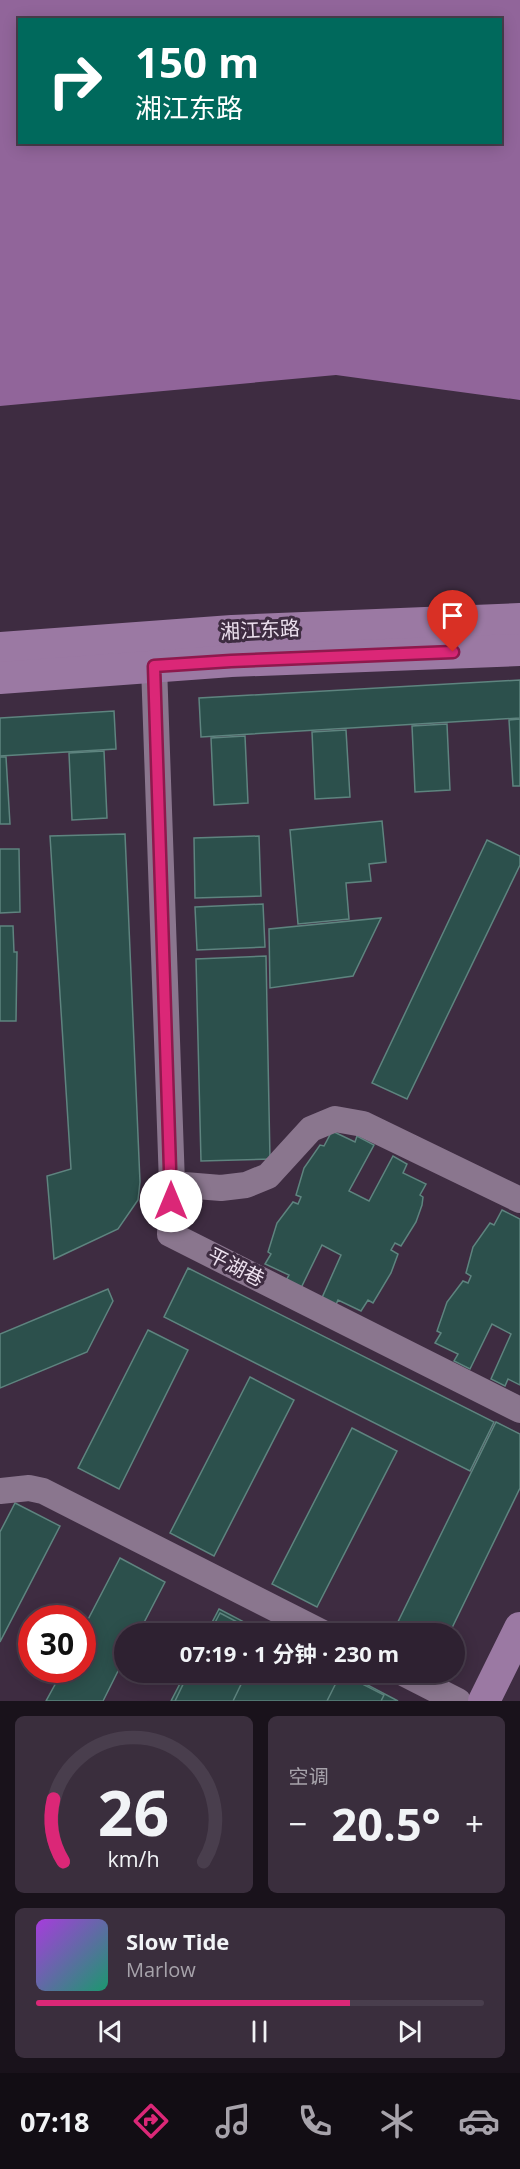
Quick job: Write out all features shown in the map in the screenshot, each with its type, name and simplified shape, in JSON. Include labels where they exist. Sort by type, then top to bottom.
[{"type":"main road","name":"湘江东路","points":[[0,648],[232,631],[520,619]]},
{"type":"main road","name":"湘江东路","points":[[0,678],[231,661],[520,650]]},
{"type":"main road","points":[[484,1701],[520,1628]]},
{"type":"street","name":"平湖巷","points":[[154,666],[171,1184],[170,1234],[520,1410]]},
{"type":"street","points":[[171,1184],[221,1188],[246,1185],[268,1176],[311,1129],[335,1119],[363,1124],[520,1200]]},
{"type":"street","points":[[0,1491],[30,1488],[43,1491],[303,1623]]},
{"type":"street","points":[[423,1683],[458,1701]]},
{"type":"shaded area","points":[[0,0],[520,0],[520,400],[336,375],[0,406]]},
{"type":"building","points":[[520,680],[520,718],[201,737],[199,698]]},
{"type":"building","points":[[114,711],[116,749],[0,756],[0,718]]},
{"type":"building","points":[[520,719],[520,786],[513,786],[509,720]]},
{"type":"building","points":[[447,724],[450,790],[415,792],[412,726]]},
{"type":"building","points":[[346,730],[350,797],[315,799],[312,732]]},
{"type":"building","points":[[245,736],[248,803],[214,805],[211,738]]},
{"type":"building","points":[[104,751],[107,818],[72,820],[69,753]]},
{"type":"building","points":[[0,757],[6,757],[10,824],[0,824]]},
{"type":"building","points":[[382,821],[386,862],[369,864],[371,881],[346,883],[349,919],[298,924],[290,830]]},
{"type":"building","points":[[125,834],[140,1182],[138,1200],[118,1229],[54,1259],[47,1176],[71,1169],[50,836]]},
{"type":"building","points":[[259,836],[261,896],[195,898],[194,838]]},
{"type":"building","points":[[487,840],[520,856],[520,865],[407,1099],[372,1083]]},
{"type":"building","points":[[0,849],[19,849],[20,912],[0,913]]},
{"type":"building","points":[[263,904],[265,947],[197,950],[195,907]]},
{"type":"building","points":[[381,918],[353,976],[270,988],[269,929]]},
{"type":"building","points":[[0,926],[13,926],[14,952],[17,952],[16,1021],[0,1021]]},
{"type":"building","points":[[266,956],[270,1159],[201,1161],[196,959]]},
{"type":"building","points":[[332,1131],[355,1142],[357,1136],[374,1145],[349,1191],[369,1201],[393,1156],[407,1164],[403,1173],[426,1184],[420,1195],[423,1197],[422,1205],[416,1222],[401,1246],[395,1243],[391,1250],[398,1254],[391,1273],[373,1303],[368,1300],[361,1311],[338,1300],[335,1307],[321,1300],[341,1255],[322,1245],[300,1290],[285,1282],[289,1275],[265,1264],[271,1254],[268,1252],[277,1223],[293,1202],[298,1204],[301,1197],[296,1195],[304,1168],[320,1145],[324,1146]]},
{"type":"building","points":[[502,1210],[520,1219],[520,1385],[508,1379],[505,1386],[491,1379],[511,1334],[492,1324],[470,1369],[454,1361],[458,1354],[435,1343],[441,1333],[437,1331],[447,1302],[463,1281],[468,1283],[471,1276],[466,1273],[473,1247],[490,1223],[494,1225]]},
{"type":"building","points":[[188,1268],[494,1422],[470,1471],[164,1317]]},
{"type":"building","points":[[108,1289],[113,1301],[87,1352],[0,1388],[0,1334]]},
{"type":"building","points":[[148,1330],[188,1350],[119,1489],[78,1468]]},
{"type":"building","points":[[250,1377],[294,1400],[214,1556],[170,1533]]},
{"type":"building","points":[[496,1422],[520,1434],[520,1488],[454,1623],[397,1623]]},
{"type":"building","points":[[352,1428],[397,1451],[317,1607],[272,1584]]},
{"type":"building","points":[[15,1503],[60,1526],[0,1642],[0,1532]]},
{"type":"building","points":[[120,1558],[165,1582],[144,1623],[114,1623],[114,1679],[103,1701],[46,1701],[56,1683],[96,1683],[96,1605]]},
{"type":"building","points":[[219,1609],[246,1623],[212,1623]]},
{"type":"building","points":[[220,1613],[239,1623],[215,1623]]},
{"type":"building","points":[[180,1683],[364,1683],[398,1701],[171,1701]]},
{"type":"building","points":[[184,1683],[242,1683],[233,1701],[175,1701]]},
{"type":"building","points":[[336,1683],[361,1683],[384,1695],[381,1701],[327,1701]]},
{"type":"route","points":[[171,1201],[154,666],[453,652]]}]
